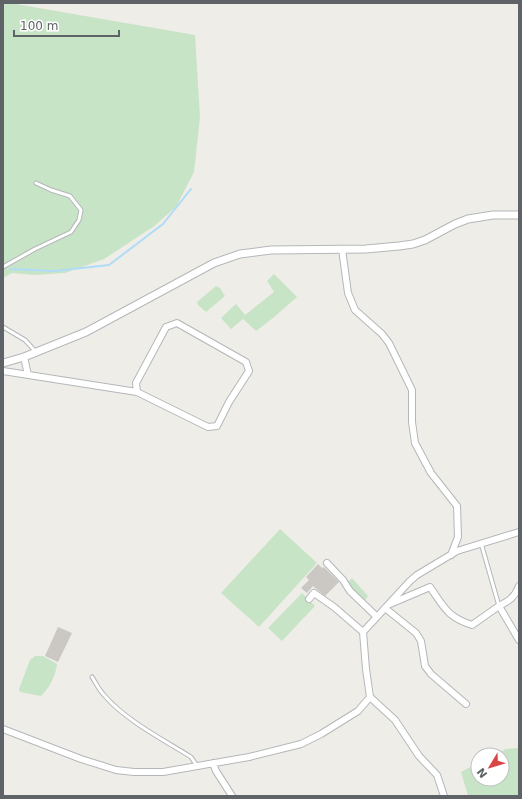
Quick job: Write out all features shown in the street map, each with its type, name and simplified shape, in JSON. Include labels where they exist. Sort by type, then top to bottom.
[{"type":"street","points":[[3,363],[24,357],[86,332],[214,263],[240,254],[271,250],[366,249],[413,244],[425,240],[454,224],[468,219],[493,215],[519,215]]},
{"type":"street","points":[[342,249],[348,293],[355,310],[382,334],[389,343],[412,390],[412,422],[415,443],[431,473],[457,506],[458,537],[451,555]]},
{"type":"street","points":[[3,371],[137,392],[208,427],[217,426],[229,402],[248,371],[246,362],[176,323],[166,327],[136,383],[137,392]]},
{"type":"street","points":[[24,357],[28,375]]},
{"type":"street","points":[[444,796],[437,775],[419,756],[395,720],[370,697],[363,632],[376,616],[417,575],[457,551],[519,532]]},
{"type":"street","points":[[327,563],[343,580],[350,591],[376,616]]},
{"type":"street","points":[[386,606],[430,587],[450,614],[459,621],[472,625],[499,606],[509,601],[516,594],[519,586]]},
{"type":"street","points":[[309,599],[314,593],[334,607],[363,632]]},
{"type":"street","points":[[386,606],[416,633],[421,642],[425,666],[431,674],[466,704]]},
{"type":"street","points":[[499,606],[519,640]]},
{"type":"street","points":[[3,729],[81,759],[116,770],[134,772],[163,772],[249,757],[301,744],[321,734],[358,711],[370,697]]},
{"type":"street","points":[[213,763],[216,771],[232,796]]},
{"type":"lane","points":[[3,267],[35,249],[71,232],[76,227],[79,220],[81,210],[70,196],[50,190],[36,183]]},
{"type":"lane","points":[[3,327],[25,340],[36,352]]},
{"type":"lane","points":[[481,543],[499,606]]},
{"type":"lane","points":[[92,677],[103,695],[112,704],[133,720],[191,757],[197,766]]},
{"type":"green space","points":[[3,3],[195,35],[200,117],[194,172],[176,207],[153,227],[104,259],[65,273],[34,275],[12,273],[3,278]]},
{"type":"green space","points":[[274,274],[297,297],[256,331],[243,319],[231,329],[221,318],[236,304],[245,315],[274,292],[267,281]]},
{"type":"green space","points":[[216,286],[220,288],[225,296],[206,312],[198,305],[197,302]]},
{"type":"green space","points":[[280,529],[317,563],[259,627],[221,593]]},
{"type":"green space","points":[[352,578],[368,596],[363,603],[346,584]]},
{"type":"green space","points":[[302,593],[315,606],[282,641],[268,628]]},
{"type":"green space","points":[[35,656],[43,656],[57,664],[52,682],[41,696],[20,692],[19,689],[30,660]]},
{"type":"green space","points":[[519,748],[519,796],[468,796],[461,772],[470,767],[470,787],[510,787],[510,749]]},
{"type":"building","points":[[318,564],[322,568],[324,567],[339,582],[325,596],[313,586],[307,593],[301,588],[309,580],[306,577]]},
{"type":"building","points":[[58,627],[72,633],[58,662],[45,656]]},
{"type":"waterway","points":[[10,269],[55,271],[109,265],[163,224],[191,189]]}]
